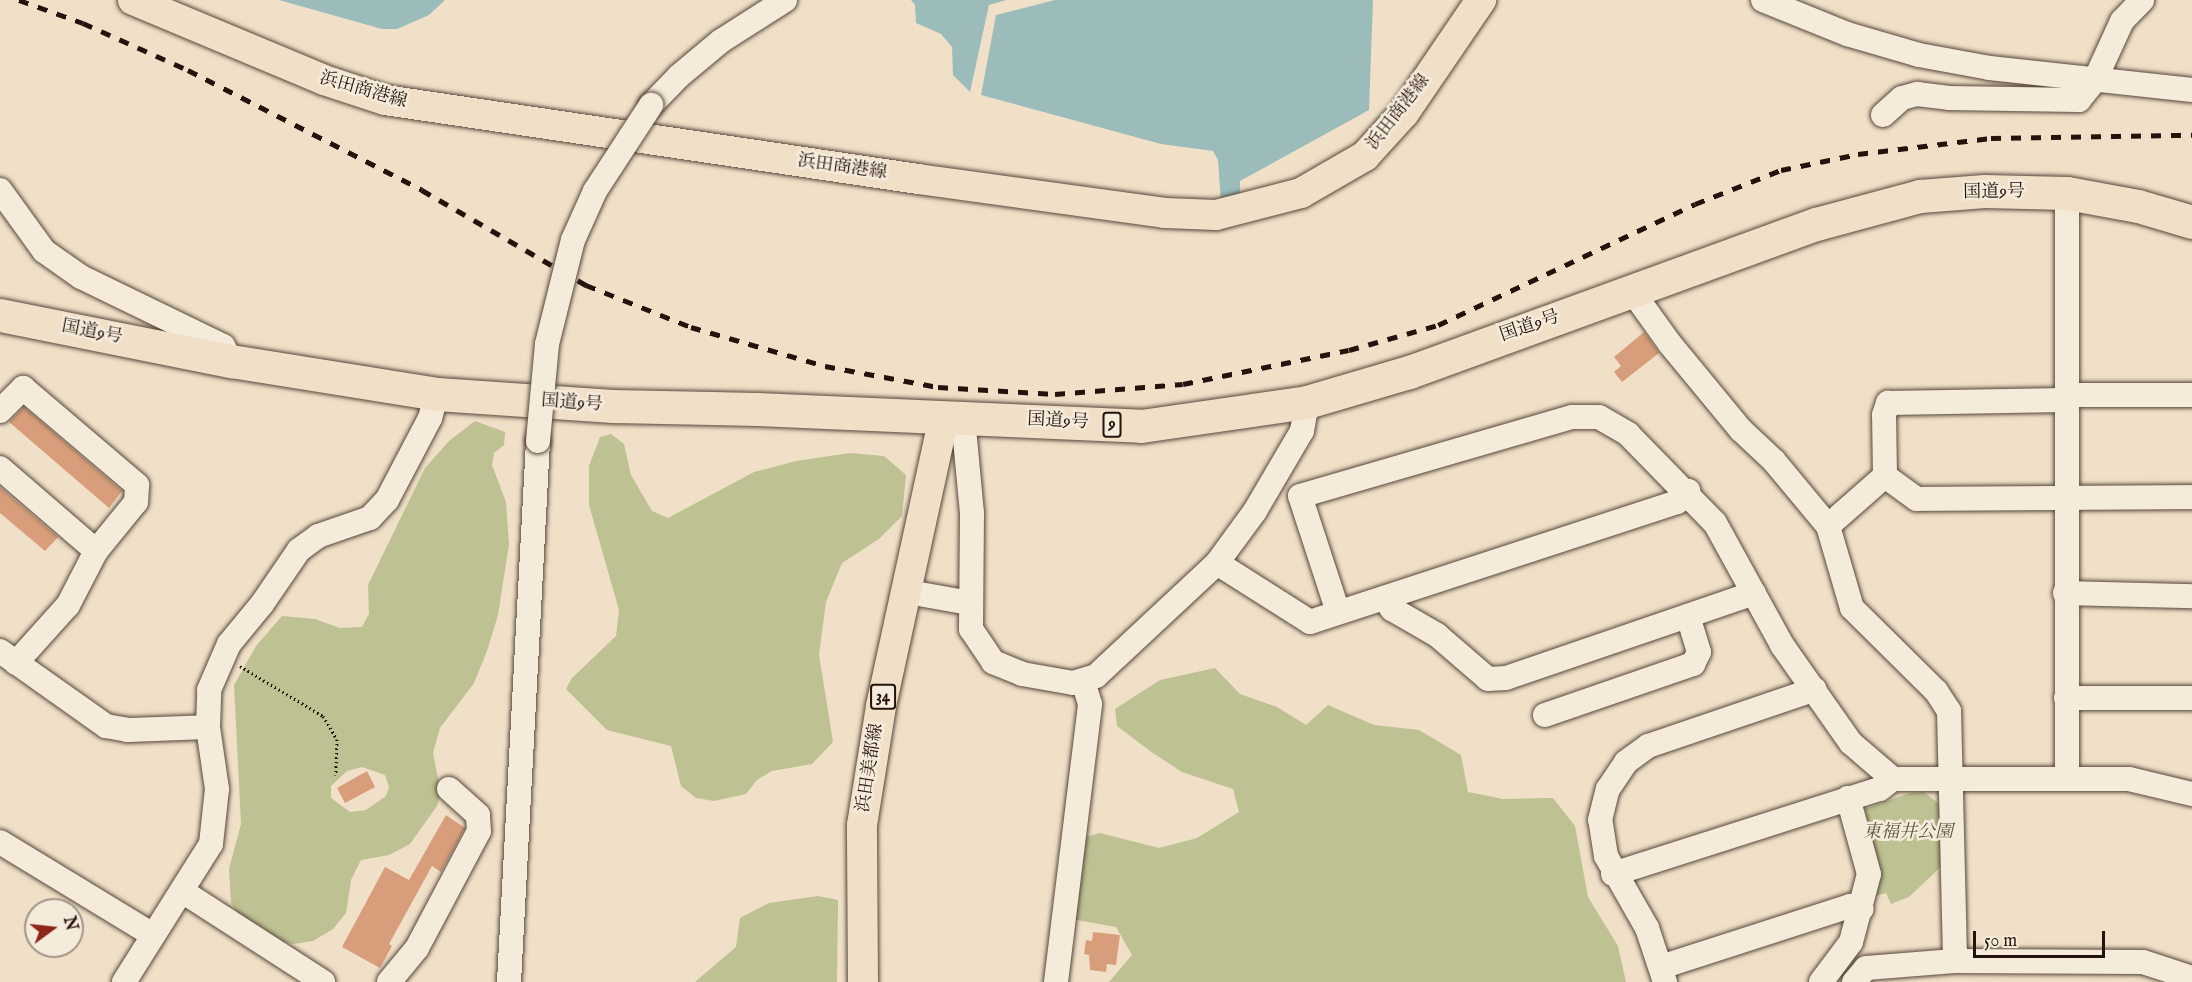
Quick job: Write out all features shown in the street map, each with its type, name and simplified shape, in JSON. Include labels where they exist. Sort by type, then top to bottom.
[{"type":"highway","name":"国道9号","points":[[0,315],[231,361],[438,394],[613,406],[954,417],[1141,426],[1306,402],[1409,372],[1816,224],[1920,196],[1984,191],[2067,193],[2138,206],[2192,222]]},
{"type":"main road","name":"浜田商港線","points":[[133,0],[324,80],[384,100],[954,184],[1165,213],[1216,215],[1301,193],[1365,156],[1404,113],[1482,0]]},
{"type":"main road","name":"浜田美都線","points":[[863,982],[862,825],[881,706],[954,417]]},
{"type":"street","points":[[509,982],[538,441],[547,344],[573,240],[600,182],[651,105],[679,76],[721,41],[785,0]]},
{"type":"street","points":[[1763,0],[1847,34],[1919,55],[2095,80],[2192,90]]},
{"type":"street","points":[[1883,115],[1902,98],[1917,94],[1949,98],[2079,100],[2095,80],[2122,21],[2142,0]]},
{"type":"street","points":[[0,190],[44,251],[81,277],[223,346],[231,361]]},
{"type":"street","points":[[2067,193],[2065,593],[2067,778]]},
{"type":"street","points":[[1632,291],[1670,344],[1741,430],[1774,461],[1828,526],[1852,608],[1936,691],[1949,711],[1955,961]]},
{"type":"street","points":[[0,411],[23,388],[137,485],[136,502],[96,551],[68,605],[8,657],[106,726],[128,730],[208,727]]},
{"type":"street","points":[[124,982],[211,844],[216,819],[217,789],[208,727],[209,690],[224,655],[299,550],[318,537],[370,518],[387,500],[430,418],[438,394]]},
{"type":"street","points":[[1828,526],[1885,476],[1884,415],[1893,400],[2192,395]]},
{"type":"street","points":[[954,417],[972,514],[971,629],[993,662],[1052,682],[1083,681],[1096,676],[1217,563],[1255,511],[1302,431],[1306,402]]},
{"type":"street","points":[[1338,612],[1300,496],[1572,417],[1599,417],[1628,434],[1688,491],[1715,523],[1782,645],[1851,743],[1893,779]]},
{"type":"street","points":[[0,468],[96,551]]},
{"type":"street","points":[[1885,476],[1917,499],[2192,498]]},
{"type":"street","points":[[1217,563],[1310,622],[1677,502],[1688,491]]},
{"type":"street","points":[[908,592],[970,603]]},
{"type":"street","points":[[1384,598],[1392,609],[1437,635],[1488,680],[1506,678],[1754,593]]},
{"type":"street","points":[[2065,593],[2192,596]]},
{"type":"street","points":[[1545,715],[1694,664],[1699,652],[1688,616]]},
{"type":"street","points":[[1056,982],[1090,704],[1083,681]]},
{"type":"street","points":[[1815,689],[1648,746],[1626,762],[1608,789],[1600,820],[1606,856],[1614,874],[1647,928],[1663,975],[1850,906],[1862,909]]},
{"type":"street","points":[[2066,698],[2192,698]]},
{"type":"street","points":[[1614,874],[1880,789],[1893,779],[2067,778],[2146,781],[2192,794]]},
{"type":"street","points":[[389,982],[417,948],[479,831],[478,815],[449,789]]},
{"type":"street","points":[[1821,982],[1851,942],[1862,909],[1869,874],[1848,798]]},
{"type":"street","points":[[0,842],[153,935]]},
{"type":"street","points":[[182,891],[323,982]]},
{"type":"street","points":[[1854,982],[1866,968],[1955,961],[2143,962],[2192,978]]},
{"type":"path","points":[[224,655],[323,716],[337,739],[336,775]]},
{"type":"green space","points":[[475,421],[505,432],[504,445],[494,453],[492,465],[506,502],[509,544],[498,615],[487,651],[474,683],[440,728],[433,753],[441,793],[437,806],[410,844],[389,855],[361,860],[351,880],[346,913],[333,929],[313,941],[293,944],[270,938],[245,923],[231,903],[229,869],[241,824],[234,685],[256,646],[282,616],[315,619],[340,628],[362,627],[369,614],[368,585],[425,468],[449,441]],"holes":[[[362,767],[385,775],[389,787],[386,796],[366,810],[350,812],[331,798],[331,786],[347,771]]]},
{"type":"green space","points":[[611,434],[624,444],[631,475],[652,511],[668,518],[754,472],[796,461],[850,453],[884,456],[906,475],[902,516],[879,539],[842,563],[826,602],[819,655],[833,742],[812,764],[772,771],[757,780],[746,794],[714,801],[696,798],[681,786],[671,746],[607,730],[566,689],[572,678],[616,636],[619,610],[589,505],[589,466],[600,437]]},
{"type":"green space","points":[[1215,668],[1240,694],[1277,707],[1306,725],[1328,705],[1374,725],[1419,730],[1461,755],[1468,792],[1503,799],[1553,798],[1575,826],[1588,897],[1618,946],[1626,982],[1109,982],[1132,955],[1116,927],[1071,919],[1081,838],[1100,833],[1159,848],[1197,838],[1239,812],[1233,789],[1182,772],[1150,751],[1117,726],[1115,709],[1160,680]]},
{"type":"green space","name":"東福井公園","points":[[1924,792],[1943,807],[1945,863],[1909,897],[1891,904],[1886,893],[1876,896],[1876,856],[1865,809],[1910,793]]},
{"type":"green space","points":[[818,896],[838,900],[837,982],[695,982],[736,947],[740,918],[769,903]]},
{"type":"water","points":[[279,0],[445,0],[429,15],[397,29],[382,29]]},
{"type":"water","points":[[911,0],[1006,0],[989,5],[970,92],[953,75],[952,47],[941,34],[916,23],[915,5]]},
{"type":"water","points":[[1055,0],[1373,0],[1369,110],[1240,181],[1240,200],[1221,202],[1218,160],[1213,151],[1161,144],[981,95],[996,15]]},
{"type":"building","points":[[1644,332],[1659,353],[1622,382],[1614,372],[1621,366],[1614,357]]},
{"type":"building","points":[[24,407],[122,491],[109,508],[9,422]]},
{"type":"building","points":[[0,487],[58,537],[45,551],[0,513]]},
{"type":"building","points":[[367,771],[375,787],[345,803],[337,788]]},
{"type":"building","points":[[446,815],[465,828],[441,872],[432,866],[389,944],[392,946],[380,968],[342,947],[385,867],[409,880]]},
{"type":"building","points":[[1093,932],[1120,935],[1116,965],[1107,964],[1106,972],[1090,970],[1089,955],[1084,954],[1086,940],[1092,941]]},
{"type":"railway","points":[[19,0],[83,23],[188,70],[422,190],[586,285],[691,327],[825,366],[938,387],[1055,394],[1183,384],[1349,350],[1438,325],[1695,204],[1781,170],[1858,154],[1991,138],[2192,135]]}]
